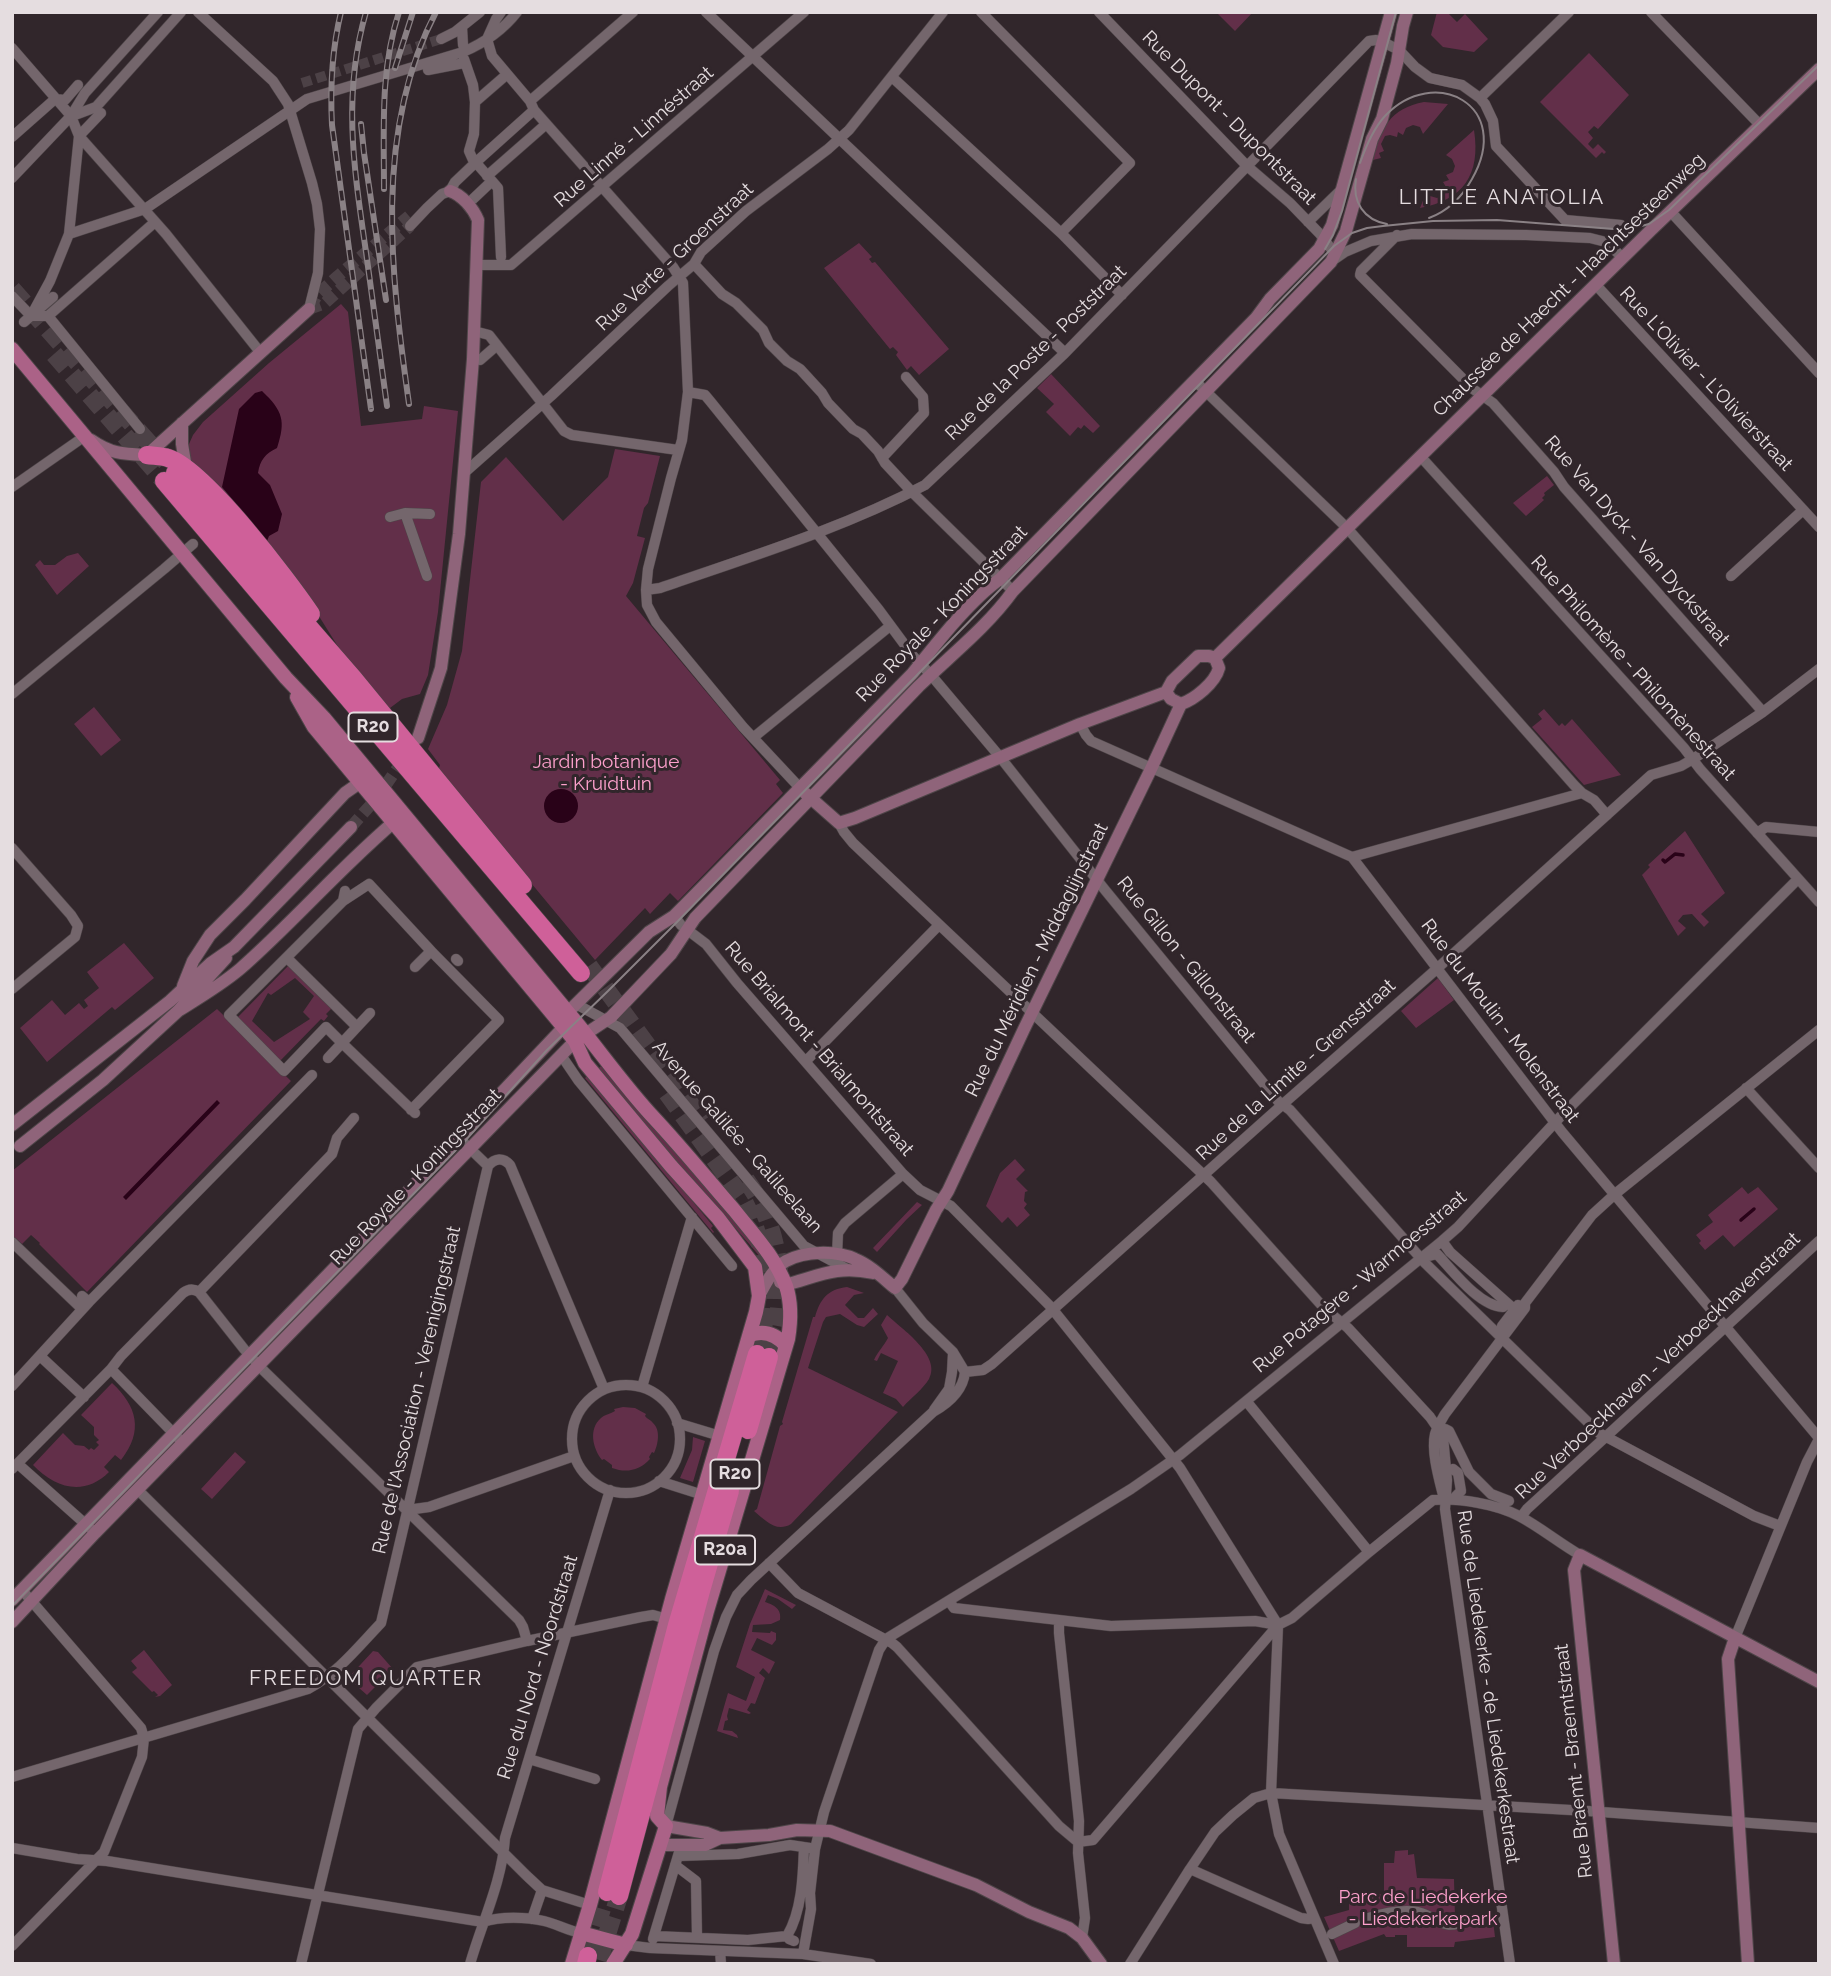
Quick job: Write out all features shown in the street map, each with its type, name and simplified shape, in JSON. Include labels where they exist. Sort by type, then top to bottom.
[{"type":"highway","name":"R20","points":[[146,455],[170,458],[175,474],[585,969],[354,679],[175,474]]},
{"type":"highway","name":"R20","points":[[696,1583],[670,1703],[613,1894],[665,1671],[696,1583],[763,1356]]},
{"type":"highway","points":[[672,1599],[696,1583],[708,1611]]},
{"type":"highway","points":[[660,1642],[665,1671]]},
{"type":"highway","points":[[670,1703],[691,1670]]},
{"type":"main road","points":[[12,349],[85,436],[114,459],[188,548],[286,678],[314,727],[366,779],[562,1026],[580,1037],[604,1059],[674,1138],[770,1255],[774,1272]]},
{"type":"main road","points":[[398,818],[572,1008],[585,1063],[718,1218],[755,1267]]},
{"type":"main road","name":"R20a","points":[[626,1945],[593,1962],[582,1933],[583,1903],[750,1335],[759,1296],[755,1267]]},
{"type":"main road","name":"R20a","points":[[666,1826],[657,1816],[658,1797],[691,1670],[786,1346],[791,1313],[785,1285],[774,1272]]},
{"type":"main road","points":[[750,1335],[759,1332],[770,1334],[786,1346]]},
{"type":"main road","points":[[582,1933],[626,1945],[632,1934],[666,1826]]},
{"type":"street","points":[[12,178],[71,116],[85,93],[158,12]]},
{"type":"street","points":[[71,116],[96,107],[181,12]]},
{"type":"street","points":[[114,459],[146,455],[309,309],[318,273],[320,229],[312,183],[284,96],[273,81],[198,12]]},
{"type":"street","points":[[441,39],[480,12]]},
{"type":"street","points":[[501,12],[487,39],[492,55],[683,283],[688,392],[682,440],[648,569],[647,605],[656,622],[743,727],[800,788],[839,823],[853,843],[1204,1176],[1324,1308],[1348,1328],[1430,1417],[1444,1428]]},
{"type":"street","points":[[69,234],[145,209],[307,99],[463,52],[477,46],[506,26],[517,12]]},
{"type":"street","points":[[410,221],[442,194],[450,191],[455,182],[532,105],[633,12]]},
{"type":"street","points":[[706,12],[1065,353]]},
{"type":"street","name":"Rue Linné - Linnéstraat","points":[[477,265],[511,265],[804,12]]},
{"type":"street","name":"Rue Verte - Groenstraat","points":[[463,474],[694,264],[701,251],[746,211],[849,130],[943,12]]},
{"type":"street","points":[[981,12],[1130,163],[1060,233]]},
{"type":"street","name":"Rue Dupont - Dupontstraat","points":[[1099,12],[1247,166],[1308,222],[1331,251]]},
{"type":"street","points":[[1331,251],[1332,225],[1391,12]]},
{"type":"street","points":[[1331,251],[1346,231],[1372,139],[1382,119],[1407,12]]},
{"type":"street","points":[[1480,98],[1569,12]]},
{"type":"street","points":[[1651,12],[1761,126]]},
{"type":"street","points":[[462,27],[463,44]]},
{"type":"street","name":"Rue de la Poste - Poststraat","points":[[646,590],[660,588],[816,533],[925,485],[1065,353],[1370,41],[1382,42]]},
{"type":"street","points":[[1382,42],[1399,50],[1430,78],[1462,85],[1480,98],[1493,121],[1496,145],[1565,220],[1622,225]]},
{"type":"street","points":[[12,48],[71,116],[79,136],[145,209],[260,352]]},
{"type":"street","points":[[428,70],[464,61],[473,85],[475,102],[474,134],[469,151],[475,163],[498,188],[501,257]]},
{"type":"street","name":"Chaussée de Haecht - Haachtsesteenweg","points":[[1215,658],[1819,69]]},
{"type":"street","points":[[475,102],[505,76]]},
{"type":"street","points":[[892,77],[1060,233],[1122,295]]},
{"type":"street","points":[[12,137],[55,99],[65,100],[78,85]]},
{"type":"street","points":[[27,319],[50,281],[69,234],[79,136],[101,113]]},
{"type":"street","points":[[473,200],[490,179],[544,126]]},
{"type":"street","points":[[1308,222],[1343,188]]},
{"type":"street","points":[[418,738],[441,668],[458,534],[474,331],[476,215],[458,194],[450,191]]},
{"type":"street","points":[[1671,212],[1819,373]]},
{"type":"street","points":[[27,319],[48,316],[155,222]]},
{"type":"street","points":[[1331,251],[1397,235],[1514,235],[1590,238],[1606,242],[1623,258]]},
{"type":"street","name":"Rue Van Dyck - Van Dyckstraat","points":[[1397,235],[1360,275],[1473,389],[1493,403],[1763,712]]},
{"type":"street","name":"Rue Royale - Koningsstraat","points":[[17,1595],[90,1529],[178,1439],[249,1355],[560,1031],[572,1008],[649,932],[674,916],[920,663],[989,587],[1201,386],[1270,299],[1319,249],[1331,251]]},
{"type":"street","name":"Rue Royale - Koningsstraat","points":[[178,1439],[259,1366],[471,1149],[564,1060],[580,1037],[611,1017],[671,954],[695,918],[931,675],[1005,603],[1013,591],[1201,386],[1331,251]]},
{"type":"street","points":[[694,264],[722,294],[736,303],[763,330],[769,343],[800,369],[852,429],[862,434],[878,451],[912,492],[1013,591]]},
{"type":"street","points":[[42,272],[50,281]]},
{"type":"street","name":"Rue L'Olivier - L'Olivierstraat","points":[[1596,285],[1819,527]]},
{"type":"street","points":[[12,296],[27,319]]},
{"type":"street","points":[[27,319],[53,297]]},
{"type":"street","points":[[48,316],[140,429]]},
{"type":"street","points":[[474,331],[489,335],[564,430],[572,435],[678,450]]},
{"type":"street","points":[[481,360],[495,347]]},
{"type":"street","points":[[882,458],[924,413],[923,397],[906,377]]},
{"type":"street","points":[[1201,386],[1347,528],[1582,793],[1594,800],[1607,815]]},
{"type":"street","name":"Rue Gillon - Gillonstraat","points":[[688,392],[705,396],[710,401],[920,663],[1000,757],[1105,890],[1282,1105],[1433,1253]]},
{"type":"street","points":[[175,474],[182,444],[181,423]]},
{"type":"street","points":[[12,487],[85,436]]},
{"type":"street","name":"Rue Philomène - Philomènestraat","points":[[1421,457],[1819,902]]},
{"type":"street","points":[[1731,576],[1803,510]]},
{"type":"street","points":[[390,517],[405,513],[430,514]]},
{"type":"street","points":[[405,513],[427,576]]},
{"type":"street","points":[[12,694],[188,548]]},
{"type":"street","points":[[754,737],[890,626]]},
{"type":"street","points":[[839,823],[1080,724],[1166,692],[1171,681],[1198,656],[1215,658]]},
{"type":"street","name":"Rue du Méridien - Middaglijnstraat","points":[[895,1288],[942,1201],[1181,704],[1190,701],[1217,675],[1219,668],[1215,658]]},
{"type":"street","name":"Rue de la Limite - Grensstraat","points":[[965,1372],[982,1370],[992,1364],[1651,775],[1693,760],[1819,669]]},
{"type":"street","points":[[1166,692],[1171,699],[1181,704]]},
{"type":"street","name":"Rue du Moulin - Molenstraat","points":[[1080,724],[1091,741],[1352,857],[1521,1080],[1819,1438]]},
{"type":"street","points":[[180,993],[193,961],[205,941],[345,793],[366,779]]},
{"type":"street","points":[[1352,857],[1582,793]]},
{"type":"street","points":[[178,1012],[239,970],[398,818]]},
{"type":"street","points":[[16,1150],[103,1080],[178,1012],[234,947],[351,827]]},
{"type":"street","points":[[1757,833],[1766,827],[1819,832]]},
{"type":"street","points":[[12,848],[78,926],[75,937],[12,989]]},
{"type":"street","name":"Rue Potagère - Warmoesstraat","points":[[886,1640],[1173,1460],[1433,1253],[1555,1122],[1798,879]]},
{"type":"street","points":[[369,884],[431,951],[499,1020],[413,1112],[342,1043],[326,1023],[284,1071],[230,1020],[229,1015],[344,896],[369,884]]},
{"type":"street","name":"Rue Brialmont - Brialmontstraat","points":[[674,916],[681,925],[706,944],[903,1174],[920,1190],[951,1206],[1054,1310],[1180,1468],[1278,1626]]},
{"type":"street","points":[[806,1061],[939,925]]},
{"type":"street","points":[[16,1150],[19,1134],[12,1127],[234,947]]},
{"type":"street","points":[[415,967],[431,951]]},
{"type":"street","points":[[287,958],[357,1027]]},
{"type":"street","points":[[447,968],[457,959]]},
{"type":"street","points":[[572,1008],[605,1020]]},
{"type":"street","points":[[328,1058],[370,1013]]},
{"type":"street","name":"Avenue Galilée - Galileelaan","points":[[605,1020],[620,1028],[804,1246],[848,1269]]},
{"type":"street","points":[[1450,1498],[1461,1491],[1444,1428],[1445,1414],[1592,1215],[1819,1030]]},
{"type":"street","points":[[564,1060],[732,1266]]},
{"type":"street","points":[[12,1386],[85,1302],[312,1075]]},
{"type":"street","points":[[1746,1088],[1819,1168]]},
{"type":"street","points":[[199,1292],[332,1154],[337,1138],[354,1118]]},
{"type":"street","points":[[459,1138],[488,1166],[500,1159],[510,1165],[604,1389]]},
{"type":"street","name":"Rue de l'Association - Verenigingstraat","points":[[327,1679],[382,1623],[488,1166]]},
{"type":"street","points":[[837,1255],[838,1233],[845,1223],[903,1174]]},
{"type":"street","points":[[642,1387],[692,1217]]},
{"type":"street","name":"Rue Verboeckhaven - Verboeckhavenstraat","points":[[1521,1517],[1819,1241]]},
{"type":"street","points":[[12,1242],[85,1302]]},
{"type":"street","points":[[1433,1253],[1450,1252],[1514,1309]]},
{"type":"street","points":[[720,1838],[666,1826],[714,1651],[737,1595],[961,1389],[965,1372],[953,1352],[923,1323],[895,1288],[858,1260],[816,1253],[786,1261],[774,1272],[759,1296]]},
{"type":"street","points":[[1433,1253],[1469,1290],[1500,1307],[1490,1317],[1491,1322]]},
{"type":"street","points":[[1433,1253],[1501,1338],[1599,1433],[1754,1516],[1780,1526]]},
{"type":"street","points":[[755,1267],[774,1272]]},
{"type":"street","points":[[785,1285],[830,1271],[859,1269],[877,1273]]},
{"type":"street","points":[[90,1529],[15,1467],[183,1293],[192,1289],[199,1292],[259,1366],[519,1620],[527,1641]]},
{"type":"street","points":[[1501,1338],[1502,1326],[1518,1305],[1525,1303]]},
{"type":"street","points":[[933,1412],[949,1389],[953,1352]]},
{"type":"street","points":[[40,1356],[84,1397]]},
{"type":"street","points":[[111,1369],[178,1439]]},
{"type":"street","points":[[619,1385],[642,1387],[662,1399],[672,1412],[680,1439],[677,1455],[670,1469],[659,1481],[643,1490],[610,1490],[597,1485],[586,1475],[574,1456],[572,1432],[576,1417],[591,1398],[604,1389],[619,1385]]},
{"type":"street","points":[[1247,1402],[1368,1552]]},
{"type":"street","points":[[677,1423],[720,1436]]},
{"type":"street","points":[[1444,1428],[1434,1437],[1437,1475],[1450,1498]]},
{"type":"street","points":[[1748,1964],[1728,1659],[1780,1526],[1819,1438]]},
{"type":"street","points":[[407,1510],[429,1507],[574,1456]]},
{"type":"street","points":[[1457,1472],[1511,1504]]},
{"type":"street","points":[[659,1481],[703,1495]]},
{"type":"street","points":[[134,1485],[504,1855],[542,1890],[583,1903]]},
{"type":"street","name":"Rue du Nord - Noordstraat","points":[[499,1879],[505,1838],[610,1490]]},
{"type":"street","points":[[769,1563],[798,1594],[897,1647],[1059,1826],[1078,1842],[1093,1840],[1278,1626],[1292,1618],[1433,1500],[1450,1498],[1500,1507],[1521,1517],[1580,1555],[1819,1682]]},
{"type":"street","name":"Rue de Liedekerke - de Liedekerkestraat","points":[[1450,1498],[1487,1805],[1510,1964]]},
{"type":"street","name":"Rue Royale - Koningsstraat","points":[[12,1622],[90,1529]]},
{"type":"street","name":"Rue Braemt - Braemtstraat","points":[[1580,1555],[1574,1570],[1614,1964]]},
{"type":"street","points":[[12,1947],[104,1852],[142,1757],[144,1738],[141,1728],[32,1601],[17,1595]]},
{"type":"street","points":[[949,1601],[954,1608],[1111,1626],[1255,1621],[1278,1626]]},
{"type":"street","points":[[301,1964],[358,1729],[417,1667],[653,1615],[667,1619]]},
{"type":"street","points":[[1059,1620],[1079,1821],[1078,1842],[1085,1918],[1082,1937]]},
{"type":"street","points":[[1278,1626],[1271,1793],[1279,1834],[1334,1964]]},
{"type":"street","points":[[803,1954],[811,1909],[815,1849],[820,1830],[844,1750],[879,1650],[886,1640]]},
{"type":"street","points":[[12,1777],[308,1689],[327,1679]]},
{"type":"street","points":[[529,1759],[595,1779]]},
{"type":"street","points":[[1130,1964],[1215,1832],[1254,1798],[1271,1793],[1819,1828]]},
{"type":"street","points":[[660,1845],[705,1845],[720,1838],[797,1830],[830,1831],[976,1885],[1029,1912],[1069,1928],[1082,1937],[1101,1964]]},
{"type":"street","points":[[790,1845],[807,1847],[795,1923],[789,1941],[697,1937],[652,1940],[678,1856],[738,1854],[790,1845]]},
{"type":"street","points":[[12,1848],[483,1922],[492,1919],[532,1919],[582,1933]]},
{"type":"street","points":[[678,1856],[696,1881],[697,1937]]},
{"type":"street","points":[[1190,1869],[1291,1914],[1314,1918]]},
{"type":"street","points":[[470,1964],[499,1879],[514,1873],[527,1876]]},
{"type":"street","points":[[532,1919],[542,1890]]},
{"type":"street","points":[[492,1899],[498,1911],[511,1919]]},
{"type":"street","points":[[1368,1918],[1390,1911],[1419,1912],[1442,1924],[1459,1924],[1469,1919]]},
{"type":"street","points":[[1332,1934],[1355,1923]]},
{"type":"street","points":[[626,1945],[803,1954],[871,1964]]},
{"type":"street","points":[[720,1951],[721,1964]]},
{"type":"green space","points":[[1216,12],[1253,12],[1235,31]]},
{"type":"green space","points":[[1437,12],[1447,12],[1457,22],[1465,14],[1488,39],[1474,52],[1443,47],[1431,35]]},
{"type":"green space","points":[[1589,53],[1629,95],[1598,129],[1594,126],[1588,132],[1593,138],[1588,144],[1593,149],[1598,144],[1606,152],[1596,158],[1540,102]]},
{"type":"green space","points":[[1424,102],[1448,104],[1423,134],[1420,127],[1413,125],[1406,128],[1403,135],[1398,132],[1397,137],[1385,136],[1381,144],[1384,151],[1379,153],[1381,158],[1373,160],[1379,139],[1388,122],[1403,109]]},
{"type":"green space","points":[[1474,130],[1475,160],[1466,183],[1448,199],[1420,208],[1424,198],[1429,201],[1430,196],[1437,198],[1445,194],[1446,187],[1443,182],[1449,180],[1446,175],[1453,172],[1455,166],[1452,159],[1446,155]]},
{"type":"green space","points":[[859,243],[872,257],[869,259],[872,263],[875,262],[949,349],[919,375],[911,366],[907,370],[896,355],[898,352],[893,347],[890,349],[824,268]]},
{"type":"green space","points":[[341,304],[348,312],[361,426],[422,419],[424,406],[458,411],[438,612],[428,675],[420,694],[402,699],[386,711],[357,677],[302,589],[190,461],[189,444],[203,422]]},
{"type":"green space","points":[[1051,374],[1100,426],[1093,433],[1084,425],[1081,429],[1078,427],[1070,436],[1046,412],[1054,404],[1037,388]]},
{"type":"green space","name":"Jardin botanique - Kruidtuin","points":[[615,449],[660,456],[637,536],[645,538],[633,583],[626,596],[780,780],[776,784],[783,793],[678,901],[670,893],[650,914],[645,908],[595,960],[438,771],[440,765],[428,749],[447,705],[462,651],[481,482],[506,457],[563,521],[608,477]]},
{"type":"green space","points":[[1547,476],[1554,485],[1544,493],[1544,500],[1526,516],[1513,503]]},
{"type":"green space","points":[[78,553],[89,566],[57,595],[35,565],[40,560],[44,565],[55,565],[67,556]]},
{"type":"green space","points":[[94,707],[121,740],[101,756],[74,724]]},
{"type":"green space","points":[[1544,709],[1559,726],[1562,723],[1565,726],[1572,719],[1621,775],[1584,785],[1532,727],[1542,719],[1538,714]]},
{"type":"green space","points":[[1685,831],[1725,893],[1701,914],[1709,922],[1704,927],[1692,914],[1683,915],[1678,921],[1686,928],[1678,936],[1642,875],[1650,867],[1648,865]]},
{"type":"green space","points":[[124,943],[154,978],[115,1010],[112,1007],[47,1062],[20,1028],[52,1000],[65,1015],[79,1003],[84,1009],[88,1006],[84,1000],[99,988],[87,972]]},
{"type":"green space","points":[[289,965],[333,1007],[326,1014],[328,1016],[324,1021],[321,1019],[280,1061],[236,1019]],"holes":[[[295,978],[314,996],[303,1012],[310,1019],[274,1042],[252,1021],[268,993],[271,995]]]},
{"type":"green space","points":[[1438,978],[1454,1000],[1416,1028],[1401,1011]]},
{"type":"green space","points":[[217,1009],[291,1081],[87,1292],[31,1235],[22,1244],[12,1235],[12,1171]]},
{"type":"green space","points":[[601,1066],[762,1252],[768,1266],[597,1070]]},
{"type":"green space","points":[[588,1075],[713,1226],[713,1233],[585,1078]]},
{"type":"green space","points":[[1015,1159],[1025,1170],[1016,1179],[1028,1191],[1025,1192],[1024,1201],[1027,1204],[1024,1208],[1030,1215],[1017,1227],[1008,1217],[1002,1223],[986,1206],[1000,1173]]},
{"type":"green space","points":[[1742,1187],[1748,1194],[1758,1187],[1778,1209],[1734,1247],[1723,1235],[1705,1250],[1696,1235],[1713,1222],[1708,1215]]},
{"type":"green space","points":[[917,1202],[922,1205],[877,1252],[873,1248]]},
{"type":"green space","points":[[847,1287],[864,1293],[854,1295],[845,1305],[858,1318],[864,1318],[873,1308],[878,1314],[864,1327],[840,1314],[826,1317],[808,1368],[898,1412],[791,1524],[776,1526],[754,1511],[757,1509],[780,1426],[783,1424],[813,1317],[826,1296]]},
{"type":"green space","points":[[887,1315],[925,1352],[932,1370],[929,1379],[903,1407],[896,1399],[883,1393],[898,1361],[881,1353],[877,1361],[874,1360],[888,1338],[881,1325]]},
{"type":"green space","points":[[112,1383],[127,1401],[134,1419],[133,1439],[121,1460],[115,1455],[104,1467],[109,1472],[90,1485],[80,1487],[60,1484],[42,1473],[33,1465],[63,1433],[75,1445],[89,1450],[94,1450],[99,1445],[96,1442],[99,1440],[94,1435],[94,1427],[81,1415]]},
{"type":"green space","points":[[635,1408],[646,1414],[658,1433],[657,1446],[650,1459],[627,1471],[612,1468],[612,1465],[602,1460],[593,1439],[594,1428],[601,1418],[615,1411],[614,1409]]},
{"type":"green space","points":[[693,1437],[705,1441],[693,1482],[680,1478],[692,1450]]},
{"type":"green space","points":[[235,1452],[246,1462],[212,1499],[201,1489]]},
{"type":"green space","points":[[765,1589],[796,1605],[792,1609],[768,1595],[765,1602],[777,1608],[780,1620],[771,1624],[753,1625],[752,1632],[776,1633],[776,1640],[772,1645],[757,1638],[751,1650],[775,1662],[769,1674],[763,1668],[759,1673],[765,1678],[755,1704],[751,1703],[747,1710],[751,1713],[729,1708],[728,1720],[725,1721],[723,1730],[732,1731],[738,1738],[717,1731],[728,1693],[746,1701],[755,1677],[736,1667]]},
{"type":"green space","points":[[144,1650],[172,1685],[160,1696],[155,1697],[158,1695],[132,1672],[137,1668],[131,1661]]},
{"type":"green space","points":[[373,1651],[378,1652],[393,1669],[367,1695],[349,1677]]},
{"type":"green space","name":"Parc de Liedekerke - Liedekerkepark","points":[[1408,1850],[1408,1855],[1414,1854],[1417,1878],[1454,1879],[1455,1917],[1492,1912],[1495,1937],[1455,1942],[1454,1947],[1407,1947],[1407,1935],[1386,1937],[1384,1934],[1339,1951],[1324,1917],[1349,1910],[1349,1896],[1384,1894],[1384,1863],[1394,1863],[1395,1851]]},
{"type":"shaded area","points":[[262,391],[278,411],[282,423],[277,448],[264,458],[258,473],[270,485],[282,514],[278,531],[269,536],[267,541],[222,487],[239,409],[255,393]]},
{"type":"shaded area","points":[[561,789],[573,794],[578,806],[573,818],[561,823],[549,818],[544,806],[549,794]]},
{"type":"shaded area","points":[[217,1100],[220,1103],[126,1200],[123,1197]]},
{"type":"waterway","points":[[1663,860],[1665,862],[1675,854],[1683,855]]},
{"type":"waterway","points":[[1741,1220],[1754,1209]]},
{"type":"tunnel","points":[[302,83],[441,39]]},
{"type":"tunnel","points":[[310,308],[317,295],[409,216]]},
{"type":"tunnel","points":[[309,309],[325,303],[410,226]]},
{"type":"tunnel","points":[[12,289],[166,462]]},
{"type":"tunnel","points":[[54,354],[164,481]]},
{"type":"tunnel","points":[[351,827],[376,799],[406,756]]},
{"type":"tunnel","points":[[589,966],[703,1121]]},
{"type":"tunnel","points":[[667,1093],[741,1196],[754,1224],[762,1254],[766,1286],[765,1317],[757,1354]]},
{"type":"tunnel","points":[[746,1180],[763,1209],[777,1258],[779,1309],[769,1357]]},
{"type":"tunnel","points":[[589,1952],[607,1892]]},
{"type":"tunnel","points":[[599,1960],[619,1896]]},
{"type":"tram line","points":[[1325,249],[1342,211],[1396,12]]},
{"type":"tram line","points":[[12,1606],[464,1142],[547,1050],[678,921],[1334,246],[1352,233],[1367,228],[1433,221],[1497,220],[1627,230],[1649,224],[1669,210],[1819,65]]},
{"type":"tram line","points":[[1360,163],[1377,126],[1385,116],[1405,101],[1425,93],[1445,94],[1463,100],[1476,113],[1483,131],[1482,153],[1464,192],[1454,203],[1429,218]]},
{"type":"tram line","points":[[1356,179],[1356,195],[1361,209],[1372,219],[1387,224]]},
{"type":"railway","points":[[341,12],[332,68],[332,125],[371,409]]},
{"type":"railway","points":[[366,12],[354,73],[352,132],[387,406]]},
{"type":"railway","points":[[384,189],[386,78],[399,12]]},
{"type":"railway","points":[[395,68],[413,12]]},
{"type":"railway","points":[[409,404],[393,255],[395,155],[403,106],[416,58],[436,12]]},
{"type":"railway","points":[[361,124],[386,300]]},
{"type":"district","name":"LITTLE ANATOLIA","points":[[1502,198]]},
{"type":"district","name":"FREEDOM QUARTER","points":[[366,1679]]}]
